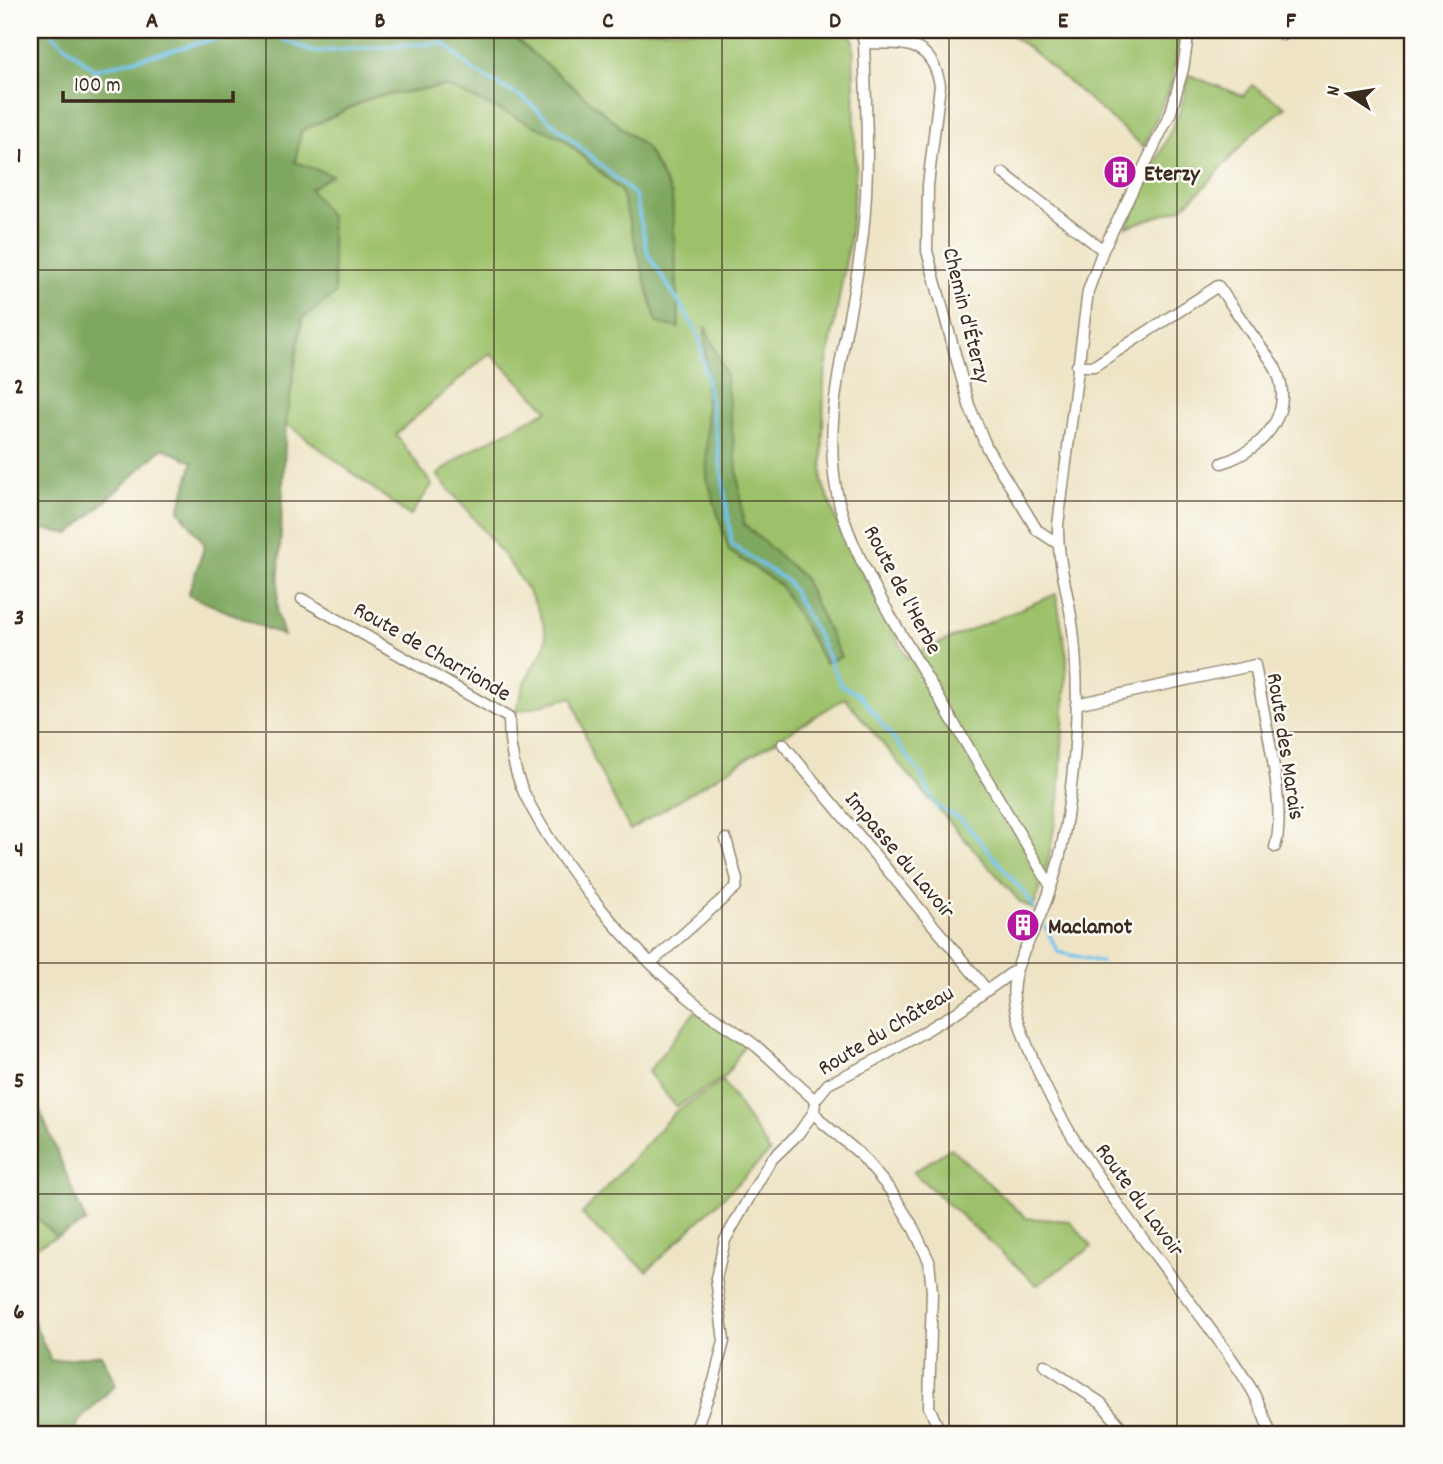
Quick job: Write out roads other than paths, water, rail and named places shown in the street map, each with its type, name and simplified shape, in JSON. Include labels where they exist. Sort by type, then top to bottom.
[{"type":"street","name":"Route de l'Herbe","points":[[861,30],[864,43],[868,176],[863,236],[835,399],[834,466],[839,504],[872,582],[891,617],[1050,885]]},
{"type":"street","points":[[1014,971],[1040,916],[1062,842],[1074,739],[1076,704],[1073,630],[1057,543],[1059,504],[1088,291],[1103,250],[1171,112],[1183,69],[1189,30]]},
{"type":"street","name":"Chemin d'Éterzy","points":[[864,43],[910,44],[930,57],[937,70],[940,85],[928,185],[927,251],[969,405],[987,449],[1037,530],[1057,543]]},
{"type":"street","points":[[1003,173],[1103,250]]},
{"type":"street","points":[[1077,366],[1094,366],[1218,286],[1275,367],[1281,397],[1277,419],[1264,439],[1237,458],[1222,463]]},
{"type":"street","name":"Route de Charrionde","points":[[302,599],[509,718],[509,735],[524,793],[577,878],[609,918],[695,1004],[756,1046],[815,1100]]},
{"type":"street","name":"Route des Marais","points":[[1076,704],[1255,665],[1277,792],[1280,828],[1275,847]]},
{"type":"street","name":"Impasse du Lavoir","points":[[783,744],[987,990]]},
{"type":"street","points":[[652,962],[736,887],[735,870],[726,839]]},
{"type":"street","name":"Route du Château","points":[[814,1112],[815,1100],[828,1084],[957,1012],[1014,971]]},
{"type":"street","name":"Route du Lavoir","points":[[1014,971],[1012,987],[1017,1014],[1058,1116],[1092,1170],[1254,1392],[1271,1434]]},
{"type":"street","points":[[694,1434],[715,1381],[724,1340],[716,1278],[725,1240],[770,1161],[798,1134],[814,1112],[860,1154],[891,1191],[912,1225],[929,1261],[932,1291],[929,1407],[941,1434]]},
{"type":"street","points":[[1044,1366],[1101,1403],[1127,1434]]},
{"type":"waterway","points":[[30,31],[40,30]]},
{"type":"waterway","points":[[47,30],[94,70],[250,30]]},
{"type":"waterway","points":[[262,30],[313,52],[444,43],[473,71],[525,99],[635,195],[648,254],[698,333],[732,545],[788,582],[841,685],[860,695],[920,773],[936,806],[962,820],[1034,908]]},
{"type":"waterway","points":[[1045,926],[1058,952],[1101,962]]},
{"type":"place","name":"Eterzy","points":[[1120,172]]},
{"type":"place","name":"Maclamot","points":[[1023,925]]}]
